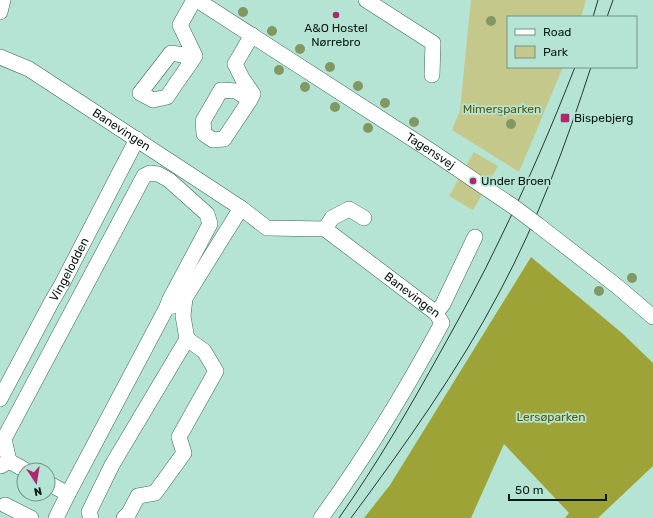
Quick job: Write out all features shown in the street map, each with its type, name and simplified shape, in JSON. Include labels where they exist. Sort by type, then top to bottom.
[{"type":"street","name":"Tagensvej","points":[[196,0],[431,151],[495,194],[574,252],[653,317]]},
{"type":"street","points":[[191,61],[195,56],[180,25],[196,0]]},
{"type":"street","points":[[366,0],[432,43],[432,75]]},
{"type":"street","points":[[250,100],[253,94],[242,78],[235,64],[252,35]]},
{"type":"street","name":"Banevingen","points":[[0,57],[29,69],[241,208],[267,228],[325,229],[436,313],[442,323],[413,376],[373,444],[321,518]]},
{"type":"street","name":"Vingelodden","points":[[0,399],[52,300],[62,284],[137,139]]},
{"type":"street","points":[[16,467],[4,464],[4,439],[144,176],[150,173],[158,174],[169,180],[207,214],[210,224],[56,518]]},
{"type":"street","points":[[167,308],[178,305],[185,298],[241,208]]},
{"type":"street","points":[[325,229],[332,218],[349,209],[364,218]]},
{"type":"street","points":[[436,313],[442,304],[475,236]]},
{"type":"street","points":[[91,518],[89,512],[112,465],[187,339],[183,316],[185,298]]},
{"type":"street","points":[[124,518],[129,513],[138,496],[155,493],[184,453],[179,437],[216,372],[204,351],[187,339]]},
{"type":"street","points":[[56,487],[68,494]]},
{"type":"street","points":[[5,505],[30,518]]},
{"type":"green space","name":"Mimersparken","points":[[471,0],[586,0],[581,16],[507,16],[507,68],[563,68],[519,172],[452,130],[460,110]]},
{"type":"green space","name":"Under Broen","points":[[474,152],[498,166],[473,210],[449,196]]},
{"type":"green space","name":"Lersøparken","points":[[531,257],[623,334],[653,363],[653,466],[598,518],[565,518],[569,513],[504,444],[471,518],[364,518],[390,485]]},
{"type":"tram line","points":[[593,16],[598,0]]},
{"type":"tram line","points":[[607,16],[613,0]]},
{"type":"tram line","points":[[339,518],[380,457],[405,415],[478,283],[529,176],[575,68]]},
{"type":"tram line","points":[[351,518],[411,435],[449,379],[500,291],[539,209],[572,124],[591,68]]},
{"type":"place","name":"A&O Hostel Nørrebro","points":[[336,15]]},
{"type":"place","name":"Bispebjerg","points":[[565,118]]},
{"type":"place","name":"Under Broen","points":[[473,181]]}]
